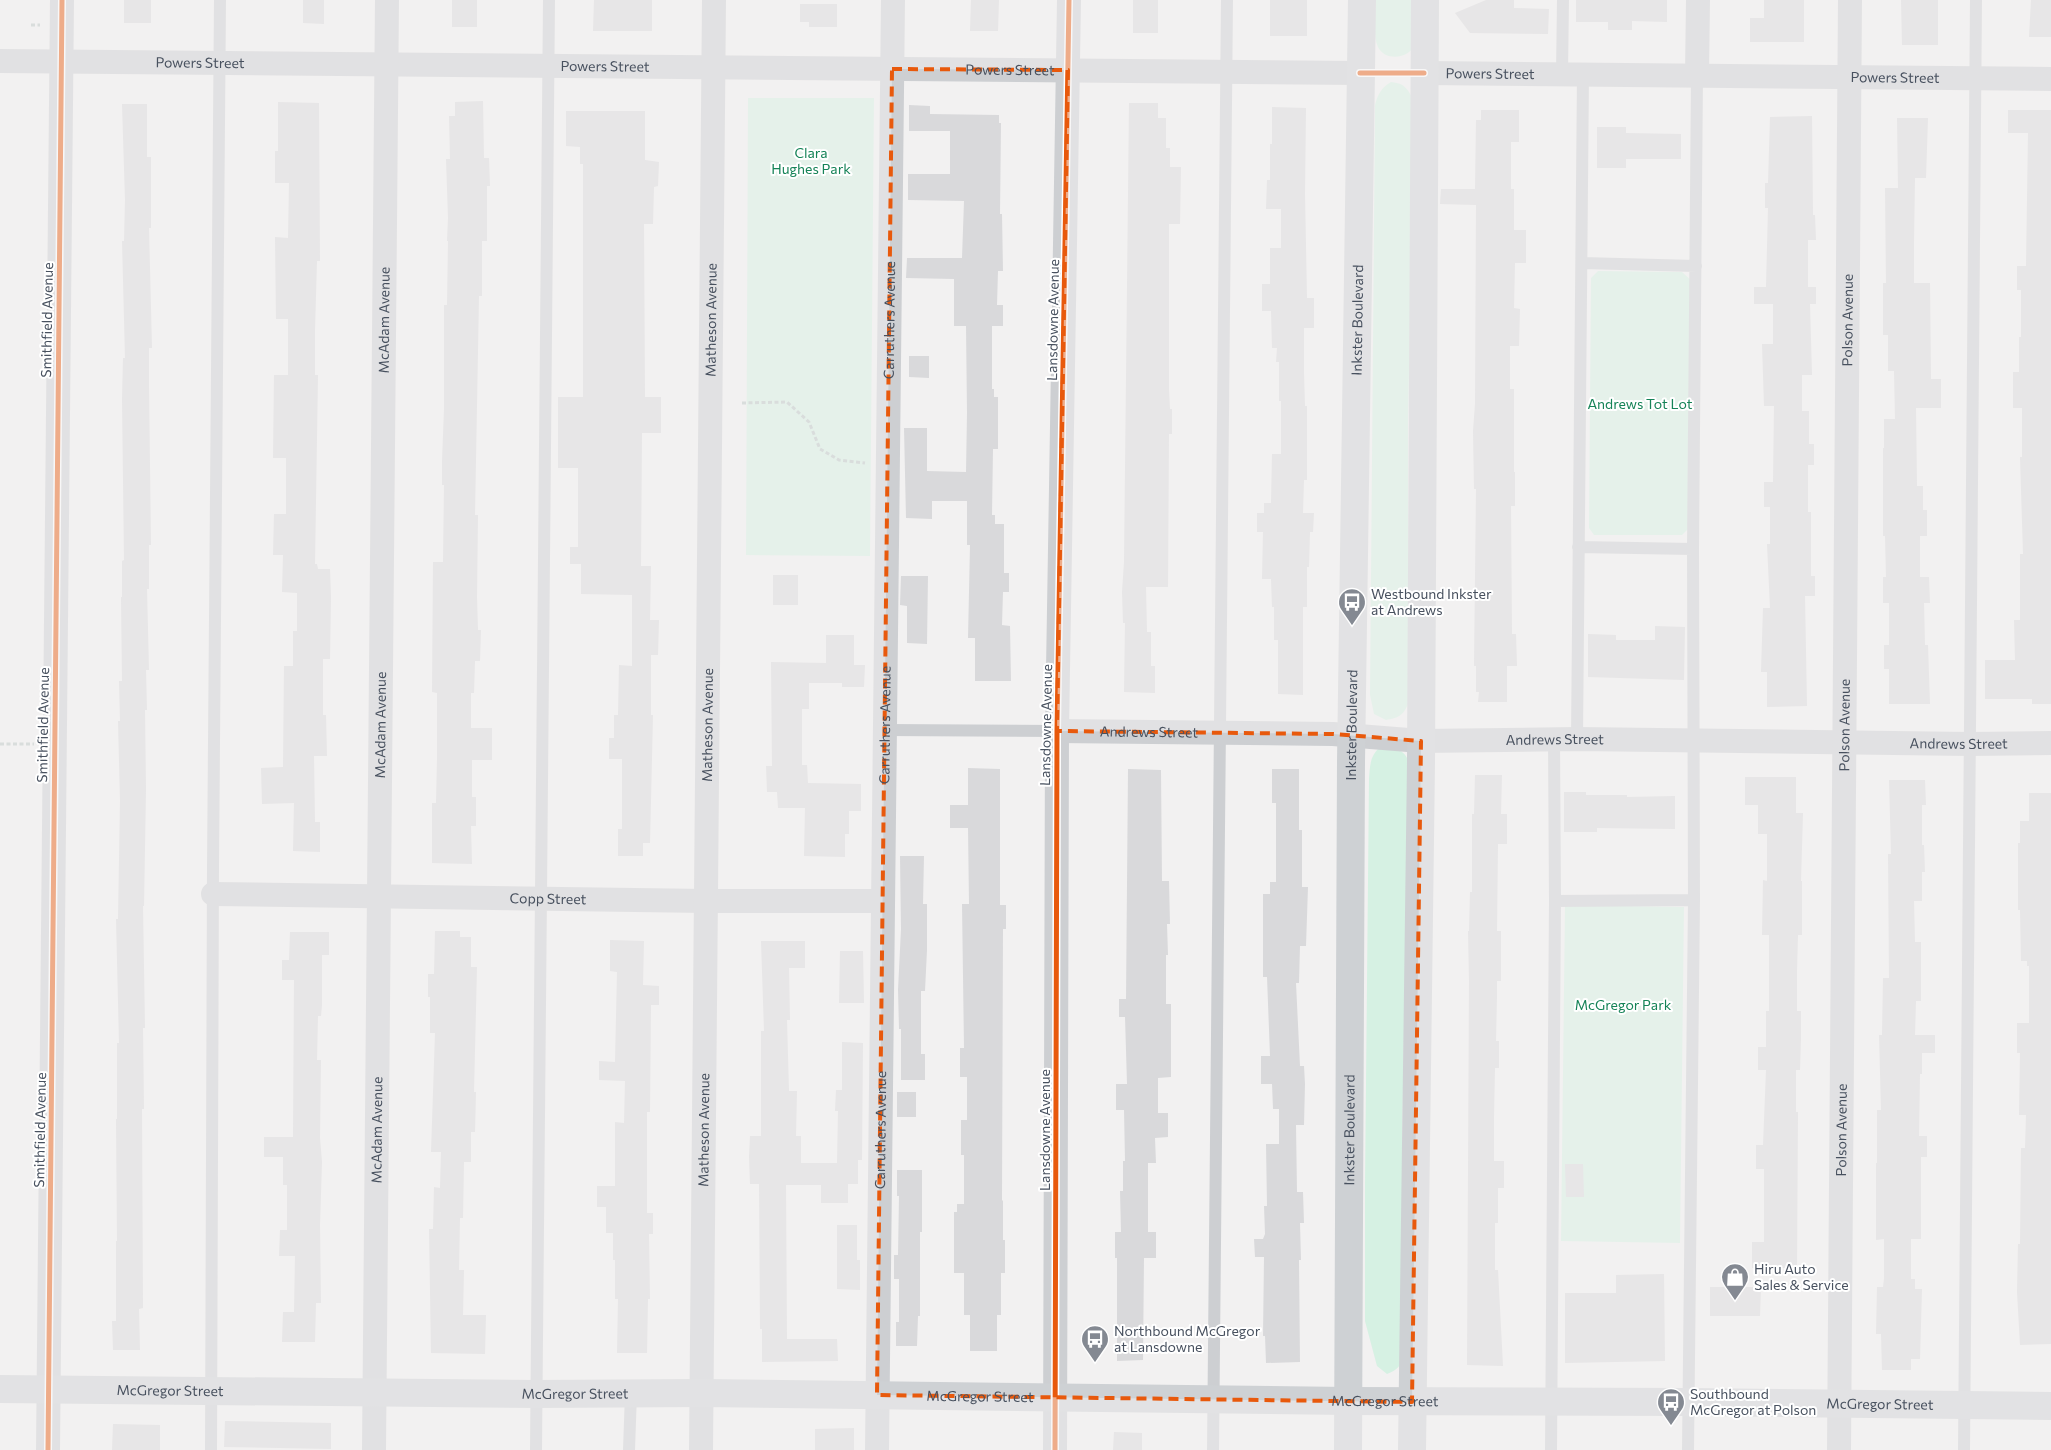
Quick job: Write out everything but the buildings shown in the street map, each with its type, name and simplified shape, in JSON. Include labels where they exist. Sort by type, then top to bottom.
[{"type":"main road","name":"Inkster Boulevard","points":[[1348,1450],[1351,735],[1362,0]]},
{"type":"main road","points":[[1412,1450],[1421,741],[1425,0]]},
{"type":"main road","name":"McGregor Street","points":[[0,1389],[536,1394],[702,1393],[1348,1402],[1688,1402],[2051,1406]]},
{"type":"street","name":"Smithfield Avenue","points":[[48,1450],[62,0]]},
{"type":"street","name":"McAdam Avenue","points":[[374,1450],[387,0]]},
{"type":"street","name":"Matheson Avenue","points":[[701,1450],[714,0]]},
{"type":"street","name":"Carruthers Avenue","points":[[877,1450],[892,0]]},
{"type":"street","name":"Lansdowne Avenue","points":[[1055,1450],[1057,731],[1070,0]]},
{"type":"street","points":[[1697,75],[1698,0]]},
{"type":"street","name":"Polson Avenue","points":[[1839,1450],[1850,0]]},
{"type":"street","name":"Powers Street","points":[[0,61],[1360,73]]},
{"type":"street","name":"Powers Street","points":[[1424,73],[2051,78]]},
{"type":"street","name":"Andrews Street","points":[[1057,731],[1351,735],[1421,741],[1565,739],[1970,744],[2051,743]]},
{"type":"street","name":"Copp Street","points":[[212,894],[707,901],[882,901]]},
{"type":"lane","points":[[211,1450],[212,894],[220,0]]},
{"type":"lane","points":[[536,1450],[549,0]]},
{"type":"lane","points":[[1213,1450],[1227,0]]},
{"type":"lane","points":[[1551,1450],[1555,901],[1578,548],[1582,263],[1572,74],[1563,0]]},
{"type":"lane","points":[[1964,1450],[1966,1406],[1976,0]]},
{"type":"lane","points":[[1688,1450],[1694,900],[1693,549],[1697,75]]},
{"type":"lane","points":[[1582,263],[1696,266]]},
{"type":"lane","points":[[1578,548],[1693,549]]},
{"type":"lane","points":[[884,730],[1057,731]]},
{"type":"lane","points":[[1555,901],[1694,900]]},
{"type":"lane","points":[[629,1450],[631,1393]]},
{"type":"path","points":[[742,403],[787,402],[809,422],[820,448],[839,460],[874,463]]},
{"type":"path","points":[[0,744],[54,743]]},
{"type":"highlighted area","points":[[892,69],[1068,70],[1057,731],[1333,734],[1421,741],[1412,1402],[877,1395]]},
{"type":"green space","points":[[1376,0],[1415,0],[1415,43],[1409,52],[1398,57],[1392,57],[1381,52],[1376,42]]},
{"type":"green space","points":[[1391,82],[1406,88],[1414,102],[1408,423],[1408,704],[1400,716],[1386,720],[1374,714],[1370,695],[1375,105],[1380,92]]},
{"type":"green space","name":"Clara Hughes Park","points":[[748,98],[874,98],[870,556],[746,555]]},
{"type":"green space","name":"Andrews Tot Lot","points":[[1598,271],[1682,272],[1691,280],[1688,529],[1682,535],[1594,535],[1589,528],[1591,278]]},
{"type":"green space","points":[[1382,746],[1402,752],[1409,763],[1402,1142],[1404,1356],[1398,1367],[1387,1374],[1377,1366],[1365,1321],[1369,779],[1373,756]]},
{"type":"green space","name":"McGregor Park","points":[[1565,905],[1684,907],[1680,1243],[1561,1241]]},
{"type":"cycle path","points":[[48,1450],[62,0]]},
{"type":"cycle path","points":[[1055,1450],[1057,731],[1069,0]]},
{"type":"cycle path","points":[[1360,73],[1424,73]]},
{"type":"place","name":"Westbound Inkster at Andrews","points":[[1352,626]]},
{"type":"place","name":"Hiru Auto Sales & Service","points":[[1735,1301]]},
{"type":"place","name":"Northbound McGregor at Lansdowne","points":[[1095,1363]]},
{"type":"place","name":"Southbound McGregor at Polson","points":[[1671,1426]]}]
